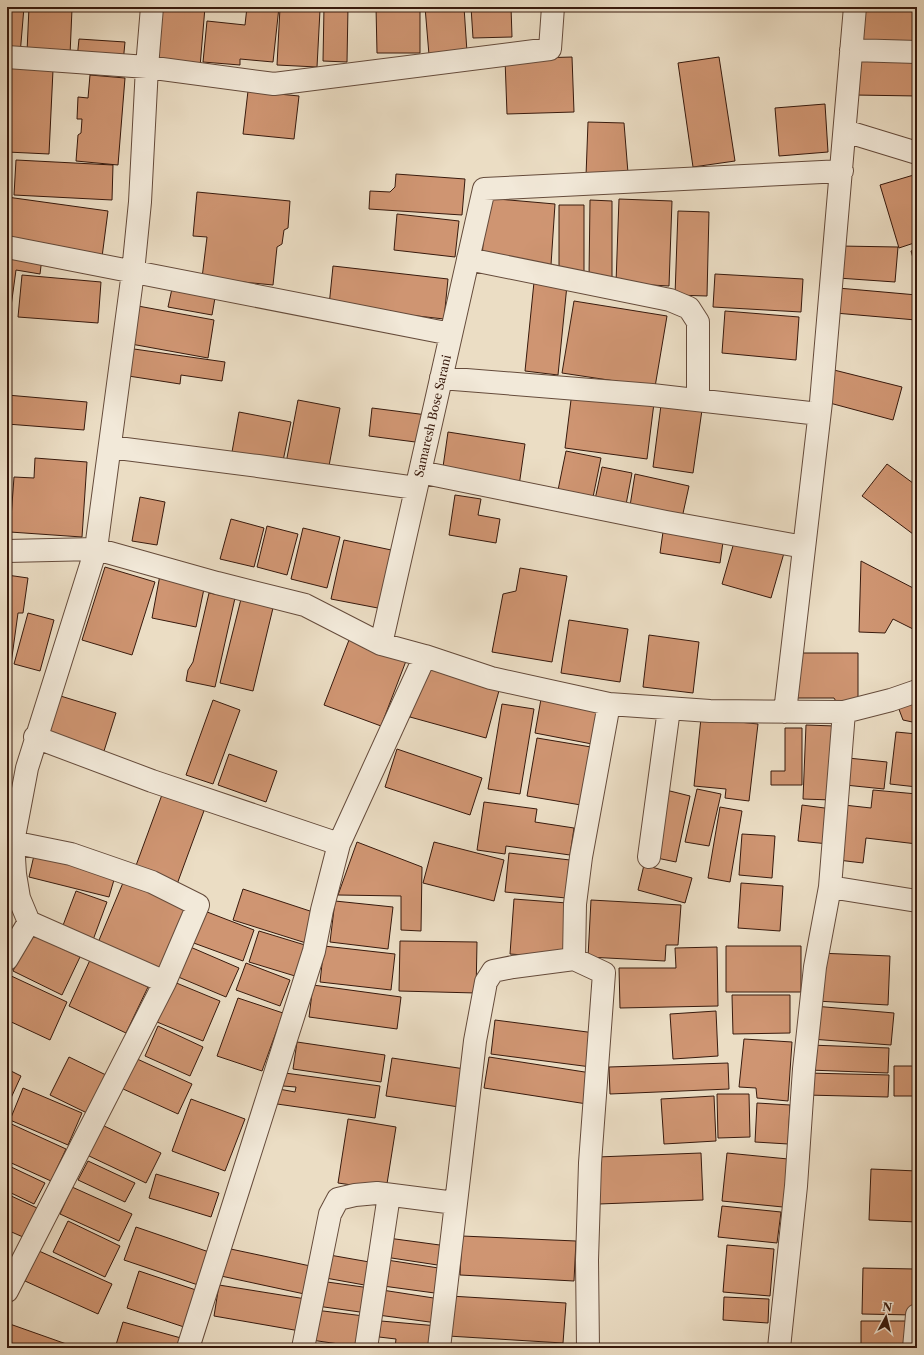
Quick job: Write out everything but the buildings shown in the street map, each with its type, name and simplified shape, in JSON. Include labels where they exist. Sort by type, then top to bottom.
[{"type":"street","points":[[152,7],[147,67],[140,202],[133,272],[96,549],[35,737],[10,841],[19,898],[30,922],[165,982]]},
{"type":"street","points":[[7,57],[147,67],[274,84],[550,49],[553,7]]},
{"type":"street","points":[[785,712],[819,414],[842,171],[855,7]]},
{"type":"street","points":[[851,50],[917,52]]},
{"type":"street","points":[[845,131],[917,153]]},
{"type":"street","name":"Samaresh Bose Sarani","points":[[382,644],[484,189],[842,171]]},
{"type":"street","points":[[7,247],[451,334]]},
{"type":"street","points":[[468,259],[670,300],[689,308],[698,322],[698,400]]},
{"type":"street","points":[[441,378],[652,395],[819,414]]},
{"type":"street","points":[[110,447],[258,466],[418,480],[804,547]]},
{"type":"street","points":[[7,551],[96,549],[217,583],[305,605],[382,644],[425,656],[491,678],[609,704],[710,711],[844,712],[891,700],[917,691]]},
{"type":"street","points":[[188,1348],[314,952],[322,910],[339,844],[425,656]]},
{"type":"street","points":[[574,959],[576,896],[581,857],[609,704]]},
{"type":"street","points":[[649,857],[669,708]]},
{"type":"street","points":[[779,1348],[796,1186],[804,1069],[815,967],[830,888],[844,712]]},
{"type":"street","points":[[35,737],[152,781],[339,844]]},
{"type":"street","points":[[7,1291],[165,982],[198,905],[152,882],[71,854],[10,841]]},
{"type":"street","points":[[830,888],[917,901]]},
{"type":"street","points":[[7,959],[30,922]]},
{"type":"street","points":[[439,1348],[475,1041],[486,982],[493,971],[574,959],[604,973],[590,1163],[587,1260],[588,1348]]},
{"type":"street","points":[[303,1348],[330,1214],[338,1199],[355,1194],[377,1193],[455,1204]]},
{"type":"street","points":[[366,1348],[389,1195]]},
{"type":"street","points":[[914,1348],[917,1315]]}]
